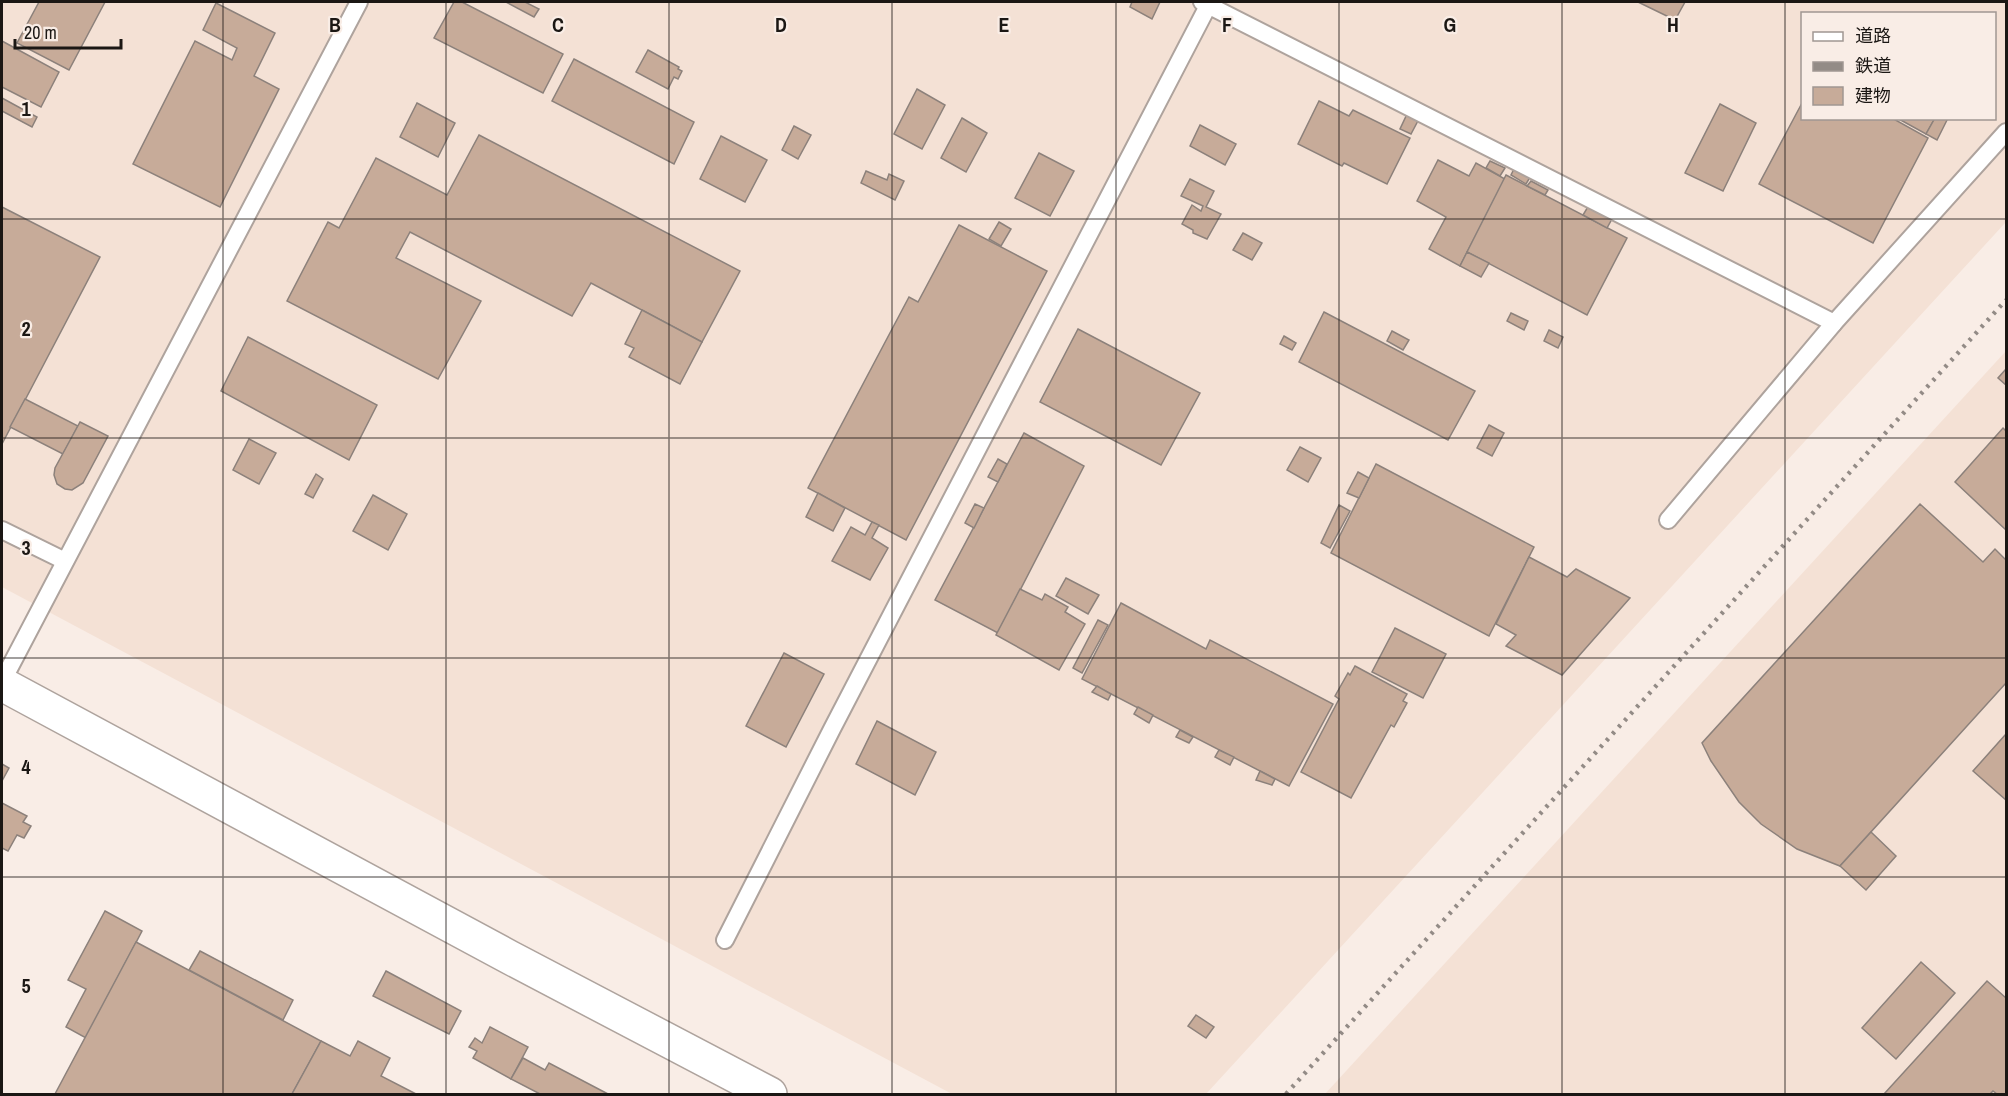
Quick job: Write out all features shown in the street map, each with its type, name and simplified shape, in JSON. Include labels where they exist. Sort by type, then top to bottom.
[{"type":"street","points":[[2,683],[770,1095]]},
{"type":"lane","points":[[2,683],[359,2]]},
{"type":"lane","points":[[725,940],[1207,3],[1834,323]]},
{"type":"lane","points":[[1668,520],[1834,323],[2007,132]]},
{"type":"lane","points":[[2,530],[65,561]]},
{"type":"shaded area","points":[[2,2],[2006,2],[2006,222],[1206,1094],[952,1094],[2,587]]},
{"type":"shaded area","points":[[2006,351],[2006,1094],[1325,1094]]},
{"type":"building","points":[[39,2],[105,2],[69,70],[17,43]]},
{"type":"building","points":[[454,2],[462,2],[563,54],[543,93],[434,38]]},
{"type":"building","points":[[506,2],[525,2],[539,9],[534,17]]},
{"type":"building","points":[[1132,2],[1160,2],[1152,19],[1130,7]]},
{"type":"building","points":[[1638,2],[1685,2],[1675,20]]},
{"type":"building","points":[[216,3],[275,33],[254,76],[279,89],[220,207],[133,164],[195,41],[232,60],[237,48],[203,30]]},
{"type":"building","points":[[2,41],[59,72],[41,107],[2,87]]},
{"type":"building","points":[[648,50],[679,67],[678,69],[682,71],[678,79],[674,77],[668,89],[636,72]]},
{"type":"building","points":[[574,59],[694,122],[674,164],[552,101]]},
{"type":"building","points":[[917,89],[945,105],[922,149],[894,134]]},
{"type":"building","points":[[2,98],[37,117],[32,127],[2,111]]},
{"type":"building","points":[[1319,101],[1349,116],[1353,110],[1410,138],[1387,184],[1344,163],[1342,166],[1298,144]]},
{"type":"building","points":[[417,103],[455,123],[438,157],[400,137]]},
{"type":"building","points":[[1720,104],[1756,123],[1723,191],[1685,173]]},
{"type":"building","points":[[1801,105],[1801,120],[1896,120],[1928,138],[1873,243],[1759,184]]},
{"type":"building","points":[[1408,112],[1420,117],[1411,134],[1400,129]]},
{"type":"building","points":[[962,118],[987,133],[966,172],[941,158]]},
{"type":"building","points":[[1901,120],[1934,120],[1926,134]]},
{"type":"building","points":[[1934,120],[1947,120],[1937,140],[1926,134]]},
{"type":"building","points":[[1200,125],[1236,144],[1225,165],[1190,146]]},
{"type":"building","points":[[794,126],[811,135],[798,159],[782,150]]},
{"type":"building","points":[[479,135],[740,271],[702,342],[591,283],[572,316],[410,232],[396,258],[481,301],[438,379],[287,301],[328,222],[339,228],[376,158],[447,195]]},
{"type":"building","points":[[721,136],[767,160],[745,202],[700,179]]},
{"type":"building","points":[[1039,153],[1074,171],[1050,216],[1015,198]]},
{"type":"building","points":[[1438,160],[1469,176],[1476,163],[1505,179],[1460,266],[1429,249],[1446,217],[1417,201]]},
{"type":"building","points":[[1490,161],[1505,168],[1500,176],[1486,168]]},
{"type":"building","points":[[1516,165],[1532,174],[1526,184],[1511,175]]},
{"type":"building","points":[[866,171],[887,180],[889,174],[904,181],[895,200],[861,183]]},
{"type":"building","points":[[1506,175],[1627,238],[1587,315],[1467,252]]},
{"type":"building","points":[[1190,179],[1214,191],[1206,207],[1221,214],[1207,239],[1193,233],[1193,230],[1182,224],[1192,205],[1201,211],[1203,206],[1181,196]]},
{"type":"building","points":[[1531,181],[1548,190],[1545,195],[1527,186]]},
{"type":"building","points":[[1589,205],[1613,217],[1607,228],[1583,215]]},
{"type":"building","points":[[2,207],[100,257],[2,444]]},
{"type":"building","points":[[999,222],[1011,229],[1001,246],[989,239]]},
{"type":"building","points":[[959,225],[1047,271],[906,540],[808,488],[909,297],[918,302]]},
{"type":"building","points":[[1243,233],[1262,243],[1252,260],[1233,250]]},
{"type":"building","points":[[1467,252],[1489,263],[1481,277],[1460,266]]},
{"type":"building","points":[[642,310],[702,342],[680,384],[629,357],[634,348],[625,344]]},
{"type":"building","points":[[1324,312],[1475,391],[1448,440],[1299,362]]},
{"type":"building","points":[[1511,313],[1528,321],[1524,330],[1507,321]]},
{"type":"building","points":[[1078,329],[1200,393],[1161,465],[1040,402]]},
{"type":"building","points":[[1549,330],[1563,337],[1558,348],[1544,341]]},
{"type":"building","points":[[1392,331],[1409,340],[1403,350],[1387,341]]},
{"type":"building","points":[[1284,336],[1296,343],[1292,350],[1280,344]]},
{"type":"building","points":[[248,337],[377,405],[349,460],[221,391]]},
{"type":"building","points":[[2006,369],[2006,385],[1998,378]]},
{"type":"building","points":[[25,399],[78,426],[63,454],[10,427]]},
{"type":"building","points":[[80,422],[108,436],[83,483],[72,490],[65,489],[57,484],[54,475],[55,468]]},
{"type":"building","points":[[1489,425],[1504,433],[1492,456],[1477,448]]},
{"type":"building","points":[[2003,428],[2006,431],[2006,530],[1955,482]]},
{"type":"building","points":[[1024,433],[1084,466],[998,633],[935,600]]},
{"type":"building","points":[[249,439],[276,453],[259,484],[233,470]]},
{"type":"building","points":[[1300,447],[1321,458],[1308,482],[1287,470]]},
{"type":"building","points":[[998,459],[1007,464],[998,482],[988,477]]},
{"type":"building","points":[[1376,464],[1534,547],[1489,636],[1331,553]]},
{"type":"building","points":[[1358,472],[1369,478],[1359,498],[1347,493]]},
{"type":"building","points":[[316,474],[323,479],[313,498],[305,494]]},
{"type":"building","points":[[818,493],[845,508],[833,531],[806,517]]},
{"type":"building","points":[[373,495],[407,514],[388,550],[353,531]]},
{"type":"building","points":[[975,504],[984,508],[974,528],[965,523]]},
{"type":"building","points":[[1920,504],[1983,562],[1995,549],[2006,560],[2006,683],[1840,866],[1797,849],[1761,824],[1739,802],[1711,761],[1702,743]]},
{"type":"building","points":[[1339,505],[1350,511],[1330,548],[1321,543]]},
{"type":"building","points":[[872,522],[879,525],[872,538],[888,548],[870,580],[832,561],[851,527],[865,535]]},
{"type":"building","points":[[1529,557],[1567,577],[1576,569],[1630,598],[1562,675],[1506,646],[1516,635],[1496,624]]},
{"type":"building","points":[[1066,578],[1099,595],[1088,614],[1056,596]]},
{"type":"building","points":[[1020,589],[1042,600],[1045,594],[1068,607],[1065,612],[1085,624],[1059,670],[996,635]]},
{"type":"building","points":[[1121,603],[1206,649],[1210,640],[1333,704],[1289,786],[1082,679]]},
{"type":"building","points":[[1098,620],[1108,625],[1082,673],[1073,668]]},
{"type":"building","points":[[1395,628],[1446,654],[1423,698],[1372,672]]},
{"type":"building","points":[[784,653],[824,674],[786,747],[746,726]]},
{"type":"building","points":[[1355,666],[1407,694],[1403,701],[1407,703],[1394,727],[1391,725],[1351,798],[1301,772],[1339,699],[1335,696],[1348,673],[1350,675]]},
{"type":"building","points":[[1097,686],[1111,694],[1108,700],[1092,692]]},
{"type":"building","points":[[1138,707],[1153,715],[1149,723],[1134,714]]},
{"type":"building","points":[[877,721],[936,752],[915,795],[856,764]]},
{"type":"building","points":[[1180,730],[1193,737],[1189,743],[1176,737]]},
{"type":"building","points":[[2006,734],[2006,800],[1973,771]]},
{"type":"building","points":[[1219,750],[1234,757],[1230,765],[1215,757]]},
{"type":"building","points":[[2,764],[9,768],[2,781]]},
{"type":"building","points":[[1260,771],[1275,779],[1272,785],[1256,780]]},
{"type":"building","points":[[2,803],[27,816],[23,822],[31,826],[24,838],[17,835],[8,851],[2,848]]},
{"type":"building","points":[[1871,832],[1896,856],[1866,890],[1840,866]]},
{"type":"building","points":[[105,911],[142,931],[86,1038],[66,1027],[86,989],[68,980]]},
{"type":"building","points":[[136,942],[321,1041],[292,1094],[55,1094]]},
{"type":"building","points":[[200,951],[293,1000],[283,1020],[189,970]]},
{"type":"building","points":[[1921,962],[1955,993],[1896,1059],[1862,1028]]},
{"type":"building","points":[[386,971],[461,1011],[449,1034],[373,996]]},
{"type":"building","points":[[1987,981],[2006,998],[2006,1094],[1997,1094],[1993,1091],[1990,1094],[1884,1094]]},
{"type":"building","points":[[1196,1015],[1214,1027],[1206,1038],[1188,1026]]},
{"type":"building","points":[[490,1027],[528,1047],[511,1079],[473,1058],[477,1051],[469,1047],[475,1038],[482,1043]]},
{"type":"building","points":[[321,1041],[350,1056],[358,1041],[390,1058],[381,1076],[416,1094],[292,1094]]},
{"type":"building","points":[[523,1058],[545,1070],[549,1063],[608,1094],[540,1094],[511,1079]]},
{"type":"railway","points":[[1286,1094],[2006,300]]}]
